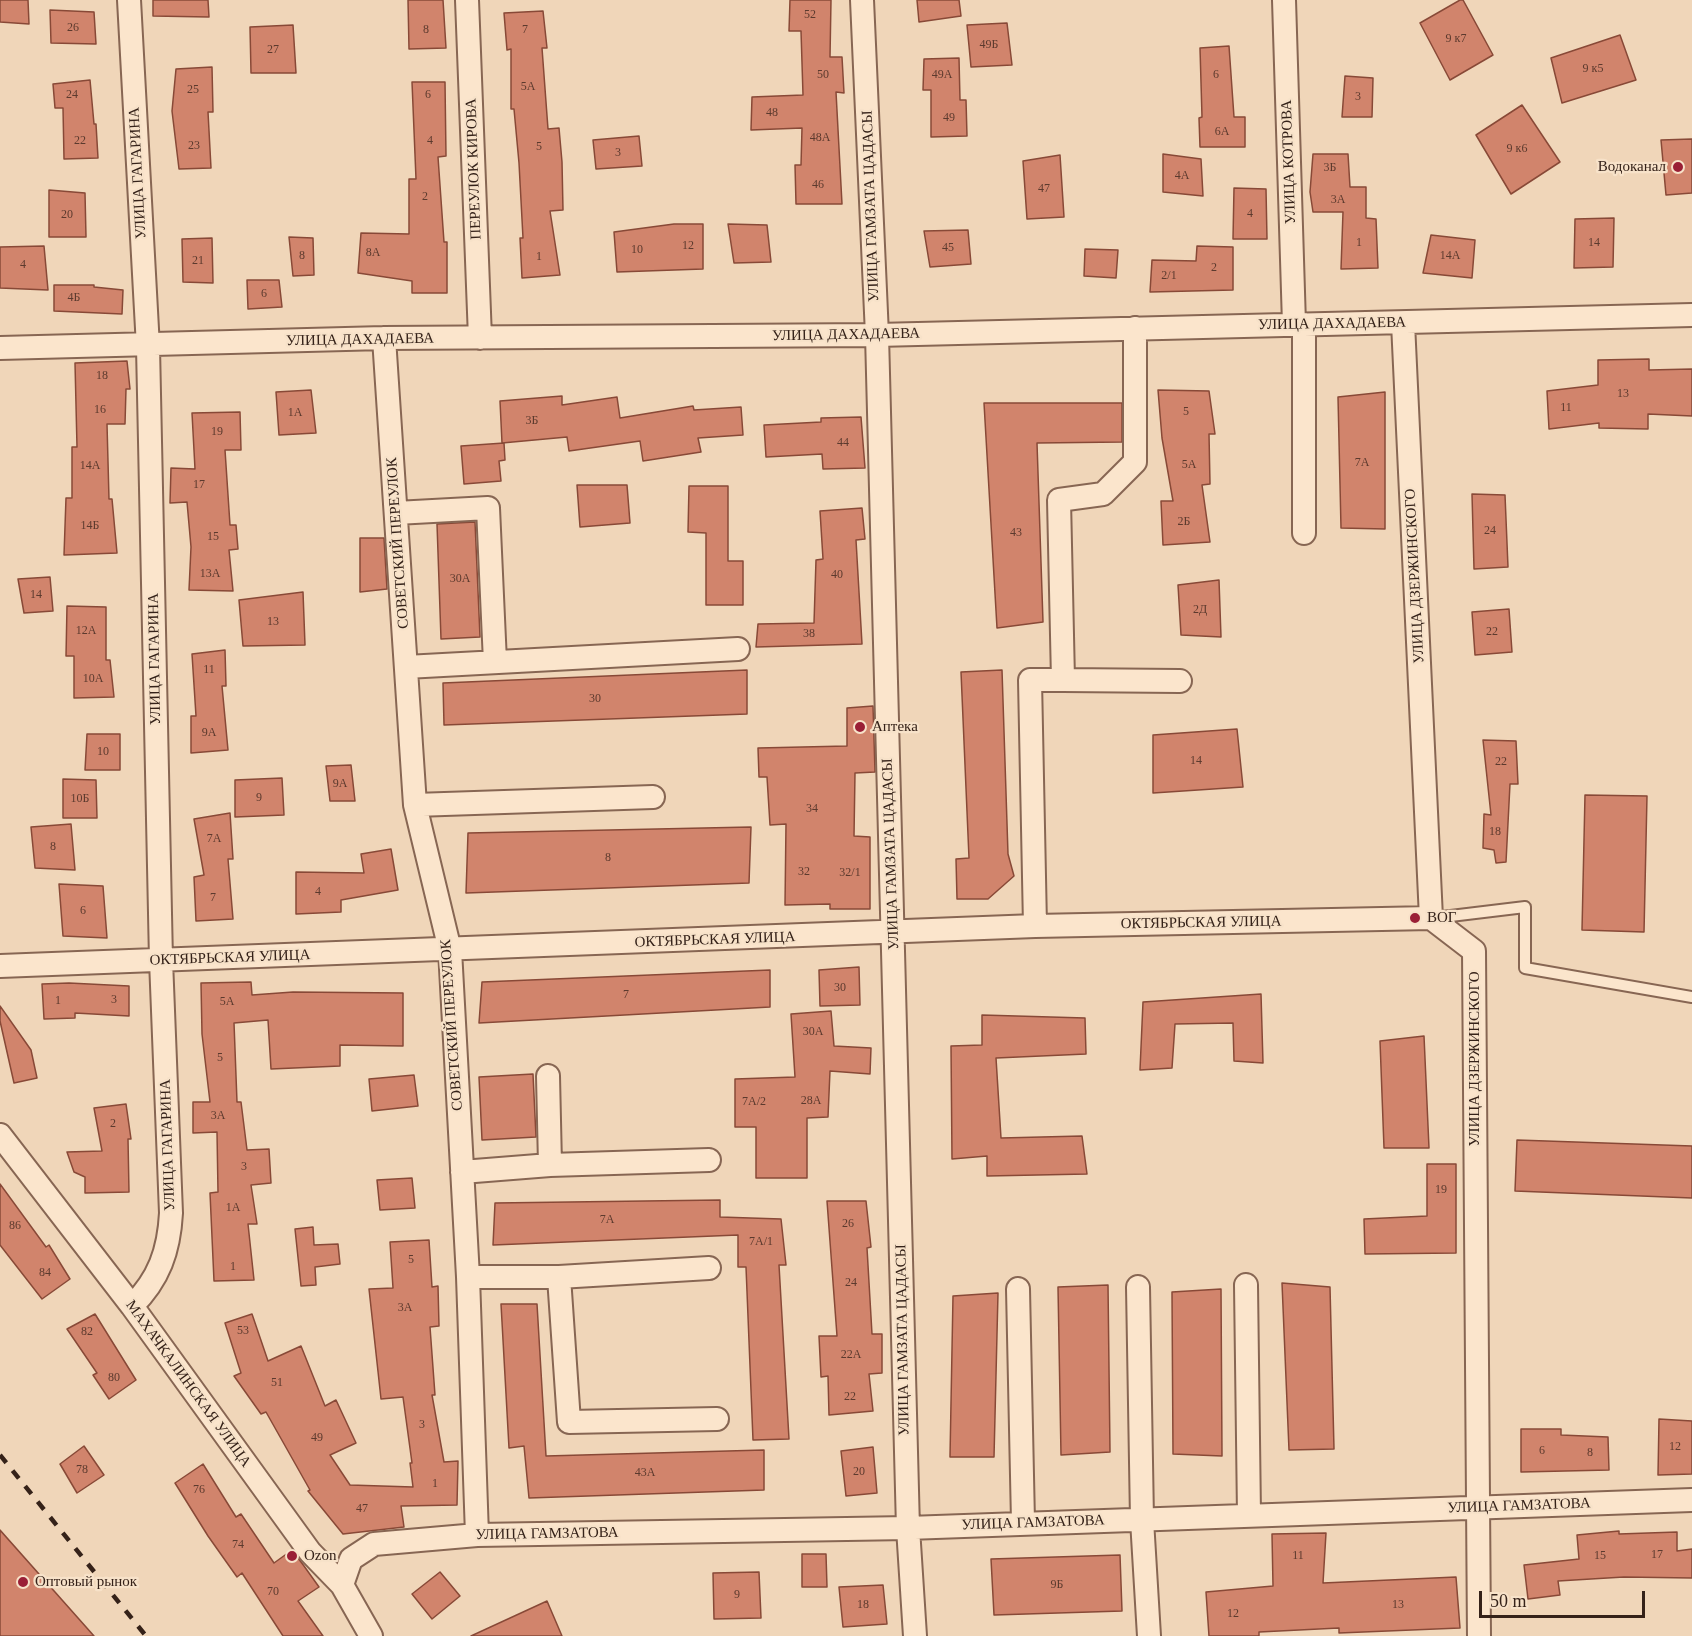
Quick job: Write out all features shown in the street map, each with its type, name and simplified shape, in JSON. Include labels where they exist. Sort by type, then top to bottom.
[{"type":"street","name":"УЛИЦА ГАГАРИНА","points":[[129,0],[147,346],[161,960],[170,1236],[160,1268],[144,1295],[132,1306]]},
{"type":"street","name":"ПЕРЕУЛОК КИРОВА","points":[[467,0],[480,338]]},
{"type":"street","name":"УЛИЦА ГАМЗАТА ЦАДАСЫ","points":[[862,0],[877,335],[908,1528],[915,1636]]},
{"type":"street","name":"УЛИЦА КОТРОВА","points":[[1284,0],[1299,324],[1304,533]]},
{"type":"street","name":"УЛИЦА ДАХАДАЕВА","points":[[0,348],[147,346],[384,338],[877,335],[1692,315]]},
{"type":"street","name":"УЛИЦА ДЗЕРЖИНСКОГО","points":[[1403,323],[1431,918],[1474,951],[1479,1636]]},
{"type":"street","points":[[1063,680],[1059,500],[1103,494],[1135,462],[1135,328]]},
{"type":"street","name":"СОВЕТСКИЙ ПЕРЕУЛОК","points":[[384,338],[415,805],[450,950],[468,1277],[477,1535]]},
{"type":"street","points":[[396,513],[488,508],[495,662]]},
{"type":"street","points":[[406,667],[738,649]]},
{"type":"street","points":[[1035,926],[1030,680],[1180,681]]},
{"type":"street","points":[[415,805],[653,797]]},
{"type":"street","name":"ОКТЯБРЬСКАЯ УЛИЦА","points":[[0,966],[894,934],[1035,926],[1431,918]]},
{"type":"street","points":[[548,1076],[550,1164]]},
{"type":"street","name":"МАХАЧКАЛИНСКАЯ УЛИЦА","points":[[0,1135],[132,1306],[310,1552],[342,1585],[371,1636]]},
{"type":"street","points":[[462,1172],[550,1164],[708,1160]]},
{"type":"street","points":[[468,1277],[559,1277],[709,1268]]},
{"type":"street","points":[[559,1277],[569,1422],[717,1419]]},
{"type":"street","points":[[1246,1285],[1249,1515]]},
{"type":"street","points":[[1138,1287],[1142,1520],[1149,1636]]},
{"type":"street","points":[[1018,1289],[1023,1522]]},
{"type":"street","name":"УЛИЦА ГАМЗАТОВА","points":[[342,1585],[351,1559],[374,1545],[477,1535],[908,1528],[1023,1522],[1142,1520],[1692,1500]]},
{"type":"lane","points":[[1431,918],[1525,907],[1524,968],[1692,997]]},
{"type":"building","points":[[0,0],[28,0],[29,24],[0,22]]},
{"type":"building","points":[[153,0],[208,0],[209,17],[153,16]]},
{"type":"building","points":[[408,0],[443,0],[446,48],[409,49]]},
{"type":"building","points":[[790,0],[831,0],[830,57],[842,57],[844,93],[836,92],[842,204],[796,204],[795,165],[801,165],[802,128],[751,130],[752,97],[803,95],[801,31],[789,31]]},
{"type":"building","points":[[917,0],[959,0],[961,16],[919,22]]},
{"type":"building","points":[[1463,0],[1493,55],[1450,80],[1420,23]]},
{"type":"building","points":[[50,10],[94,12],[96,44],[51,43]]},
{"type":"building","points":[[543,11],[547,48],[542,48],[548,129],[559,128],[562,162],[563,210],[550,211],[560,275],[522,278],[520,238],[523,238],[519,163],[514,109],[511,109],[511,49],[507,50],[504,13]]},
{"type":"building","points":[[1007,23],[1012,65],[971,67],[967,25]]},
{"type":"building","points":[[293,25],[296,73],[251,73],[250,27]]},
{"type":"building","points":[[1620,35],[1636,80],[1562,103],[1551,58]]},
{"type":"building","points":[[1229,46],[1234,117],[1245,117],[1245,147],[1200,147],[1199,118],[1202,117],[1200,48]]},
{"type":"building","points":[[959,58],[960,100],[966,100],[967,136],[931,137],[931,90],[923,90],[924,59]]},
{"type":"building","points":[[212,67],[213,112],[208,112],[211,168],[179,169],[172,111],[176,69]]},
{"type":"building","points":[[1345,76],[1373,78],[1372,117],[1342,117]]},
{"type":"building","points":[[90,80],[98,158],[64,159],[63,108],[55,108],[53,84]]},
{"type":"building","points":[[412,82],[445,82],[446,156],[438,157],[444,242],[447,242],[447,293],[412,293],[412,281],[358,273],[361,233],[409,234],[409,179],[416,179]]},
{"type":"building","points":[[1522,105],[1560,162],[1511,194],[1476,135]]},
{"type":"building","points":[[639,136],[642,166],[596,169],[593,140]]},
{"type":"building","name":"Водоканал","points":[[1692,139],[1692,193],[1666,195],[1661,140]]},
{"type":"building","points":[[1163,154],[1201,159],[1203,196],[1163,192]]},
{"type":"building","points":[[1313,154],[1348,154],[1350,187],[1366,187],[1366,218],[1376,219],[1378,268],[1341,269],[1343,212],[1313,212],[1310,192]]},
{"type":"building","points":[[1060,155],[1064,217],[1027,219],[1023,161]]},
{"type":"building","points":[[1234,188],[1266,189],[1267,239],[1233,239]]},
{"type":"building","points":[[49,190],[85,193],[86,237],[49,237]]},
{"type":"building","points":[[1614,218],[1613,267],[1574,268],[1575,219]]},
{"type":"building","points":[[674,224],[703,224],[703,269],[617,272],[614,232]]},
{"type":"building","points":[[728,224],[767,225],[771,262],[734,263]]},
{"type":"building","points":[[968,230],[971,264],[930,267],[924,231]]},
{"type":"building","points":[[1431,235],[1475,240],[1472,278],[1423,273]]},
{"type":"building","points":[[289,237],[313,238],[314,275],[293,276]]},
{"type":"building","points":[[212,238],[213,283],[183,282],[182,239]]},
{"type":"building","points":[[44,246],[48,290],[0,288],[0,247]]},
{"type":"building","points":[[1197,246],[1233,247],[1233,290],[1150,292],[1152,260],[1196,261]]},
{"type":"building","points":[[1085,249],[1118,250],[1116,278],[1084,276]]},
{"type":"building","points":[[247,280],[279,280],[282,307],[248,309]]},
{"type":"building","points":[[54,285],[94,285],[94,287],[123,290],[122,314],[54,311]]},
{"type":"building","points":[[1649,359],[1649,370],[1692,369],[1692,416],[1648,414],[1648,429],[1599,428],[1599,423],[1549,429],[1547,391],[1598,385],[1598,360]]},
{"type":"building","points":[[127,361],[130,389],[126,389],[125,424],[107,424],[109,499],[112,499],[117,553],[64,555],[66,498],[72,498],[72,447],[77,447],[75,363]]},
{"type":"building","points":[[311,390],[316,433],[279,435],[276,392]]},
{"type":"building","points":[[1158,390],[1209,391],[1215,434],[1209,434],[1210,484],[1202,485],[1210,542],[1163,545],[1161,501],[1173,501],[1162,438]]},
{"type":"building","points":[[1385,392],[1385,529],[1341,528],[1338,397]]},
{"type":"building","points":[[562,396],[562,405],[617,397],[620,418],[693,406],[694,410],[741,407],[743,435],[698,438],[701,452],[643,461],[640,441],[569,451],[567,437],[502,443],[500,401]]},
{"type":"building","points":[[984,403],[1122,403],[1122,442],[1037,443],[1043,622],[997,628]]},
{"type":"building","points":[[240,412],[241,450],[225,450],[230,525],[236,525],[238,549],[229,550],[233,591],[189,590],[191,547],[187,502],[170,503],[171,468],[195,469],[192,413]]},
{"type":"building","points":[[861,417],[865,468],[823,469],[822,454],[766,457],[764,425],[821,422],[821,418]]},
{"type":"building","points":[[504,443],[505,460],[499,461],[501,481],[464,484],[461,446]]},
{"type":"building","points":[[577,485],[627,485],[630,523],[580,527]]},
{"type":"building","points":[[689,486],[728,486],[728,561],[743,561],[743,605],[706,605],[706,533],[688,532]]},
{"type":"building","points":[[1472,494],[1505,495],[1508,567],[1474,569]]},
{"type":"building","points":[[862,508],[865,539],[856,540],[862,644],[756,647],[758,624],[814,623],[816,560],[823,559],[820,511]]},
{"type":"building","points":[[475,522],[480,637],[441,639],[437,524]]},
{"type":"building","points":[[360,538],[384,538],[387,589],[360,592]]},
{"type":"building","points":[[50,577],[53,611],[24,613],[18,579]]},
{"type":"building","points":[[1219,580],[1221,637],[1181,635],[1178,585]]},
{"type":"building","points":[[303,592],[305,645],[243,646],[239,600]]},
{"type":"building","points":[[67,606],[106,607],[106,660],[110,660],[114,697],[74,698],[74,656],[66,656]]},
{"type":"building","points":[[1509,609],[1512,652],[1475,655],[1472,612]]},
{"type":"building","points":[[225,650],[226,686],[222,686],[228,750],[191,753],[191,716],[196,716],[192,654]]},
{"type":"building","points":[[747,670],[747,714],[444,725],[443,683]]},
{"type":"building","points":[[1002,670],[1008,854],[1014,876],[988,899],[957,899],[956,859],[969,858],[961,672]]},
{"type":"building","points":[[873,706],[875,772],[855,773],[854,836],[870,837],[870,909],[830,909],[830,904],[785,905],[786,824],[770,825],[767,777],[759,777],[758,748],[847,746],[847,708]]},
{"type":"building","points":[[1237,729],[1243,787],[1153,793],[1153,735]]},
{"type":"building","points":[[87,734],[120,734],[120,770],[85,770]]},
{"type":"building","points":[[1483,740],[1516,741],[1518,784],[1510,784],[1506,862],[1496,863],[1494,850],[1483,848],[1484,814],[1491,815]]},
{"type":"building","points":[[351,765],[355,801],[330,801],[326,766]]},
{"type":"building","points":[[282,778],[284,815],[235,817],[235,780]]},
{"type":"building","points":[[63,779],[96,780],[97,818],[63,818]]},
{"type":"building","points":[[1585,795],[1647,796],[1644,932],[1582,930]]},
{"type":"building","points":[[230,813],[233,859],[228,859],[233,919],[196,921],[194,877],[204,875],[194,819]]},
{"type":"building","points":[[71,824],[75,870],[35,868],[31,827]]},
{"type":"building","points":[[751,827],[749,883],[466,893],[468,833]]},
{"type":"building","points":[[391,849],[398,890],[341,900],[341,912],[296,914],[296,872],[364,873],[361,854]]},
{"type":"building","points":[[59,884],[103,886],[107,938],[63,936]]},
{"type":"building","points":[[859,967],[860,1005],[820,1006],[819,970]]},
{"type":"building","points":[[770,970],[770,1007],[479,1023],[482,982]]},
{"type":"building","points":[[251,982],[252,995],[293,992],[403,993],[403,1046],[340,1045],[340,1066],[271,1069],[268,1020],[234,1023],[237,1102],[241,1102],[247,1150],[269,1149],[271,1183],[251,1185],[257,1224],[248,1224],[254,1280],[214,1281],[210,1193],[218,1192],[217,1132],[193,1133],[193,1102],[210,1102],[202,1034],[201,983]]},
{"type":"building","points":[[42,984],[129,986],[129,1016],[75,1013],[75,1018],[44,1019]]},
{"type":"building","points":[[1261,994],[1263,1063],[1234,1061],[1233,1023],[1175,1024],[1172,1068],[1140,1070],[1143,1002]]},
{"type":"building","points":[[0,1006],[31,1050],[37,1078],[14,1083],[0,1021]]},
{"type":"building","points":[[831,1011],[834,1046],[871,1048],[870,1074],[830,1071],[828,1117],[807,1118],[807,1178],[756,1178],[756,1127],[735,1127],[735,1079],[795,1077],[791,1014]]},
{"type":"building","points":[[982,1015],[1085,1018],[1086,1054],[996,1058],[1001,1138],[1082,1136],[1087,1174],[987,1176],[987,1156],[952,1159],[951,1046],[982,1045]]},
{"type":"building","points":[[1424,1036],[1429,1148],[1384,1148],[1380,1041]]},
{"type":"building","points":[[533,1074],[536,1137],[482,1140],[479,1077]]},
{"type":"building","points":[[414,1075],[418,1106],[372,1111],[369,1079]]},
{"type":"building","points":[[126,1104],[131,1139],[128,1139],[129,1192],[85,1193],[85,1177],[74,1172],[67,1152],[102,1151],[94,1108]]},
{"type":"building","points":[[1517,1140],[1692,1146],[1692,1198],[1515,1191]]},
{"type":"building","points":[[1427,1164],[1456,1164],[1456,1253],[1365,1254],[1364,1219],[1427,1216]]},
{"type":"building","points":[[412,1178],[415,1208],[380,1210],[377,1180]]},
{"type":"building","points":[[0,1184],[46,1247],[49,1245],[70,1279],[42,1299],[0,1245]]},
{"type":"building","points":[[720,1200],[720,1217],[781,1219],[786,1265],[779,1265],[789,1439],[753,1440],[746,1267],[738,1267],[738,1235],[493,1245],[495,1203]]},
{"type":"building","points":[[827,1201],[866,1201],[871,1247],[867,1248],[872,1334],[882,1334],[882,1373],[869,1374],[873,1411],[829,1415],[828,1376],[821,1377],[819,1336],[837,1336]]},
{"type":"building","points":[[313,1227],[314,1245],[338,1244],[340,1264],[315,1267],[316,1285],[301,1286],[295,1229]]},
{"type":"building","points":[[429,1240],[432,1287],[438,1286],[439,1326],[430,1327],[435,1395],[432,1395],[444,1462],[458,1461],[457,1505],[401,1506],[404,1527],[343,1534],[308,1491],[310,1490],[266,1412],[261,1414],[234,1376],[241,1373],[225,1323],[252,1314],[268,1361],[301,1346],[325,1406],[336,1400],[356,1443],[330,1455],[350,1485],[413,1487],[403,1397],[381,1399],[369,1289],[393,1288],[390,1242]]},
{"type":"building","points":[[1282,1283],[1330,1287],[1334,1449],[1289,1450]]},
{"type":"building","points":[[1108,1285],[1110,1452],[1061,1455],[1058,1287]]},
{"type":"building","points":[[1221,1289],[1222,1456],[1173,1454],[1172,1292]]},
{"type":"building","points":[[998,1293],[994,1457],[950,1457],[953,1296]]},
{"type":"building","points":[[501,1304],[537,1304],[546,1456],[764,1450],[764,1490],[529,1498],[524,1446],[509,1448]]},
{"type":"building","points":[[95,1314],[136,1380],[109,1399],[93,1375],[97,1373],[67,1329]]},
{"type":"building","points":[[1659,1419],[1692,1421],[1692,1474],[1658,1475]]},
{"type":"building","points":[[1521,1429],[1561,1429],[1561,1435],[1608,1437],[1609,1470],[1521,1472]]},
{"type":"building","points":[[84,1446],[104,1475],[77,1493],[60,1464]]},
{"type":"building","points":[[873,1447],[877,1493],[846,1496],[841,1451]]},
{"type":"building","points":[[203,1464],[236,1517],[241,1514],[274,1563],[292,1550],[319,1587],[298,1601],[323,1636],[283,1636],[242,1573],[237,1577],[208,1536],[175,1483]]},
{"type":"building","name":"Оптовый рынок","points":[[0,1530],[94,1636],[0,1636]]},
{"type":"building","points":[[1619,1531],[1619,1534],[1677,1532],[1677,1551],[1692,1549],[1692,1578],[1624,1577],[1558,1581],[1560,1595],[1528,1599],[1524,1565],[1579,1559],[1577,1535]]},
{"type":"building","points":[[1326,1533],[1323,1583],[1456,1577],[1460,1628],[1339,1633],[1339,1628],[1259,1632],[1259,1636],[1209,1636],[1206,1592],[1273,1586],[1272,1534]]},
{"type":"building","points":[[802,1554],[826,1554],[827,1587],[802,1587]]},
{"type":"building","points":[[1120,1555],[1122,1611],[994,1615],[991,1559]]},
{"type":"building","points":[[440,1572],[460,1596],[432,1619],[412,1594]]},
{"type":"building","points":[[759,1572],[761,1618],[714,1619],[713,1573]]},
{"type":"building","points":[[883,1585],[887,1624],[843,1627],[839,1587]]},
{"type":"building","points":[[547,1601],[562,1636],[471,1636]]},
{"type":"railway","points":[[0,1455],[146,1636]]},
{"type":"place","name":"Водоканал","points":[[1678,167]]},
{"type":"place","name":"Аптека","points":[[860,727]]},
{"type":"place","name":"ВОГ","points":[[1415,918]]},
{"type":"place","name":"Ozon","points":[[292,1556]]},
{"type":"place","name":"Оптовый рынок","points":[[23,1582]]}]
